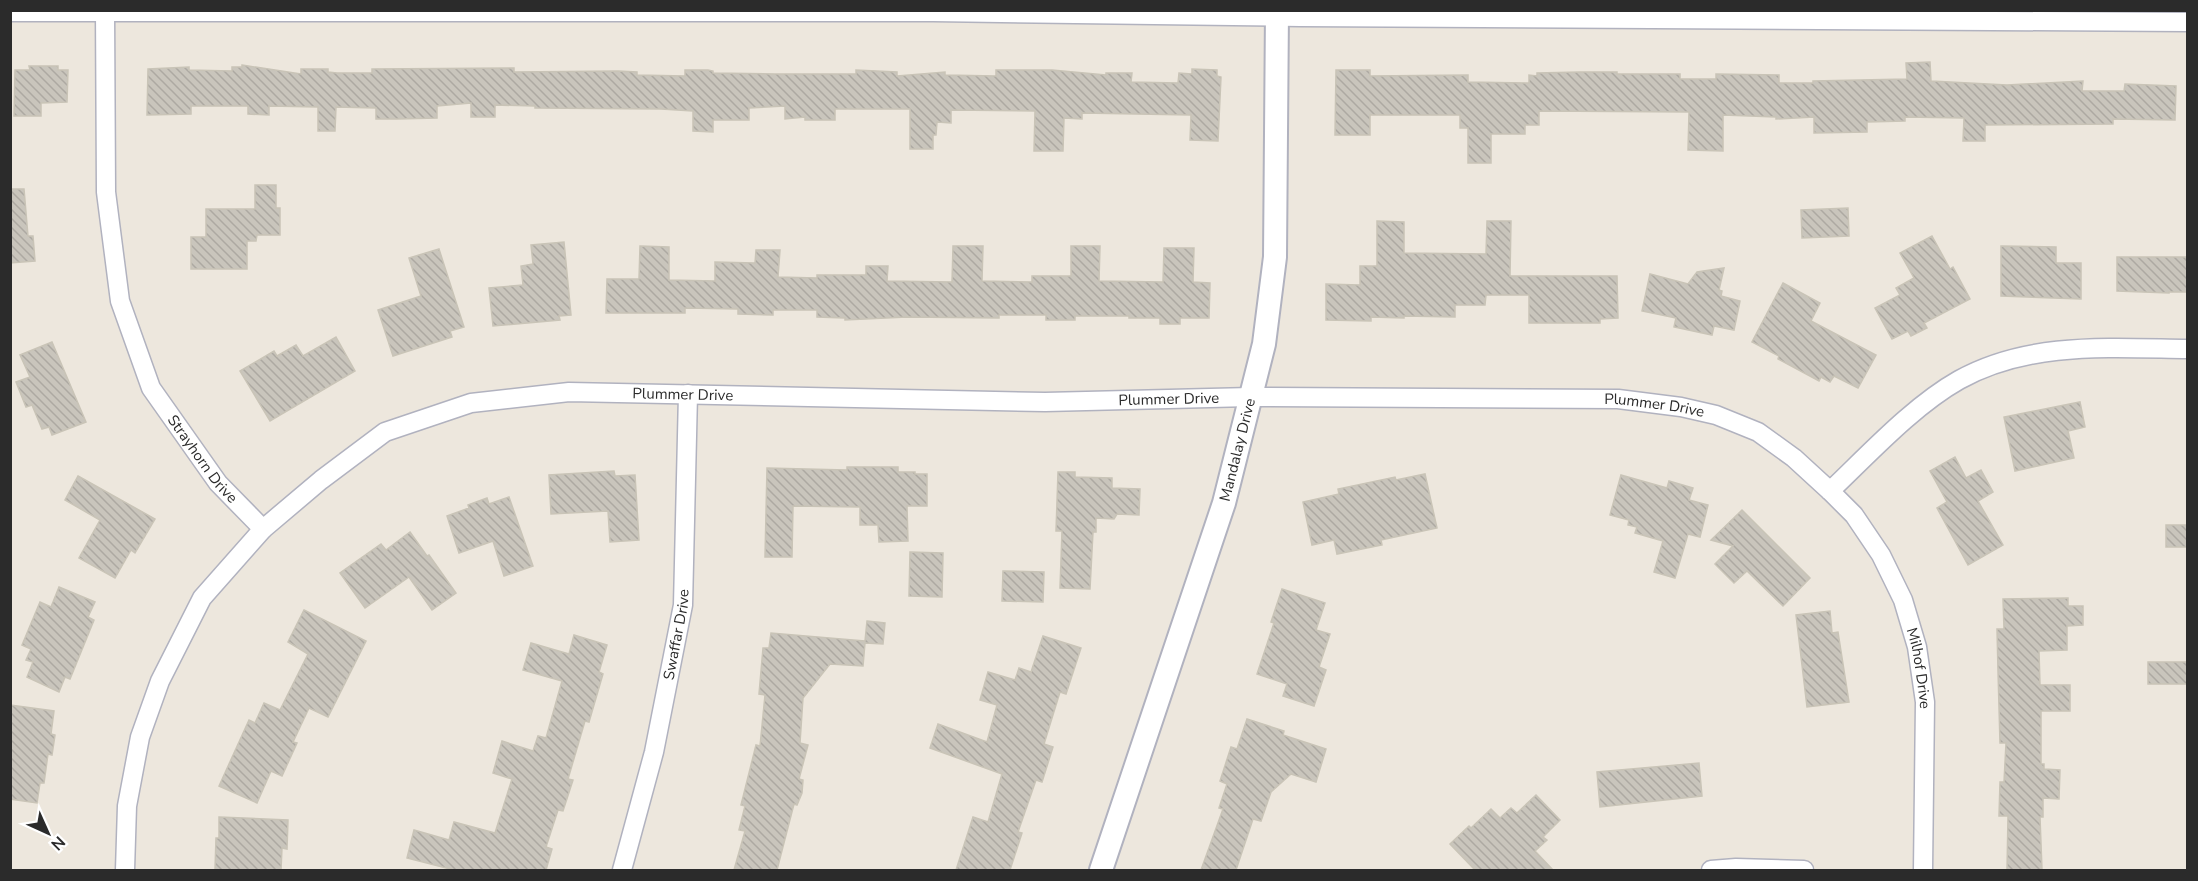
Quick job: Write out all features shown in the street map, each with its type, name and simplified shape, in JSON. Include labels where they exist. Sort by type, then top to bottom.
[{"type":"street","name":"Strayhorn Drive","points":[[105,11],[106,192],[120,301],[151,387],[218,483],[263,529]]},
{"type":"street","points":[[10,12],[933,11],[1935,15],[2187,22]]},
{"type":"street","name":"Mandalay Drive","points":[[1101,870],[1224,503],[1264,344],[1275,257],[1277,14]]},
{"type":"street","points":[[1830,491],[1913,413],[1959,380],[2008,359],[2057,350],[2187,349]]},
{"type":"street","name":"Plummer Drive","points":[[263,529],[321,480],[385,432],[471,403],[569,392],[1045,402],[1251,396],[1618,399],[1681,407],[1716,416],[1758,432],[1794,458],[1830,491]]},
{"type":"street","name":"Swaffar Drive","points":[[622,870],[654,752],[683,605],[688,394]]},
{"type":"street","name":"Milhof Drive","points":[[1830,491],[1854,515],[1881,555],[1903,600],[1917,647],[1925,702],[1923,870]]},
{"type":"street","points":[[125,870],[127,806],[140,737],[160,681],[202,598],[263,529]]},
{"type":"street","points":[[1711,870],[1736,868],[1804,870]]},
{"type":"building","points":[[1930,62],[1931,81],[2007,85],[2083,81],[2082,91],[2124,91],[2125,84],[2176,86],[2175,120],[2113,119],[2113,124],[1985,125],[1985,141],[1963,141],[1964,118],[1905,117],[1905,121],[1867,122],[1867,132],[1814,133],[1814,117],[1776,119],[1776,117],[1723,115],[1723,151],[1688,150],[1689,112],[1539,111],[1539,125],[1525,125],[1525,134],[1491,134],[1491,163],[1468,163],[1468,128],[1460,128],[1460,115],[1370,115],[1370,135],[1335,135],[1336,70],[1370,70],[1370,76],[1468,75],[1468,82],[1529,83],[1529,75],[1537,76],[1537,73],[1617,72],[1617,74],[1680,74],[1680,79],[1716,79],[1716,74],[1779,75],[1779,83],[1813,83],[1813,81],[1907,79],[1906,63]]},
{"type":"building","points":[[242,65],[301,74],[301,69],[328,69],[328,72],[337,73],[372,73],[372,69],[514,68],[514,72],[618,71],[637,72],[637,75],[685,76],[685,70],[708,70],[713,73],[856,74],[856,70],[897,72],[897,76],[945,72],[945,75],[996,76],[996,70],[1052,70],[1106,75],[1106,73],[1132,73],[1131,82],[1178,83],[1179,73],[1192,74],[1192,69],[1217,70],[1217,76],[1221,77],[1218,141],[1190,140],[1191,115],[1082,113],[1082,119],[1064,118],[1063,151],[1034,151],[1035,111],[951,110],[951,123],[937,122],[936,135],[933,135],[933,149],[910,149],[910,109],[835,109],[835,120],[805,120],[805,117],[785,119],[785,106],[749,108],[749,120],[713,120],[713,132],[693,131],[693,111],[495,105],[495,117],[471,117],[471,103],[437,106],[437,118],[376,119],[376,108],[336,107],[335,131],[318,131],[318,107],[269,106],[269,115],[248,114],[248,106],[191,106],[191,114],[147,115],[148,69],[189,67],[189,70],[232,71],[232,67],[242,67]]},
{"type":"building","points":[[29,66],[58,66],[58,70],[68,70],[67,102],[41,103],[41,116],[14,116],[15,70],[30,70]]},
{"type":"building","points":[[255,185],[276,185],[276,208],[280,208],[280,235],[257,235],[256,241],[247,241],[247,269],[191,269],[191,237],[206,237],[206,209],[255,209]]},
{"type":"building","points":[[10,189],[24,189],[28,236],[33,236],[35,261],[10,263]]},
{"type":"building","points":[[1848,208],[1849,236],[1802,238],[1801,210]]},
{"type":"building","points":[[1377,221],[1404,222],[1404,253],[1486,254],[1487,221],[1511,221],[1510,276],[1617,276],[1618,318],[1600,319],[1600,323],[1529,323],[1529,295],[1486,295],[1485,305],[1455,305],[1455,317],[1404,316],[1404,318],[1371,317],[1371,321],[1326,320],[1326,284],[1360,285],[1360,266],[1377,266]]},
{"type":"building","points":[[1932,236],[1950,269],[1953,267],[1970,299],[1924,323],[1927,328],[1911,336],[1908,331],[1892,339],[1875,308],[1900,295],[1896,288],[1914,278],[1900,253]]},
{"type":"building","points":[[564,242],[571,315],[559,316],[560,320],[493,326],[489,288],[523,285],[521,266],[533,264],[531,245]]},
{"type":"building","points":[[640,246],[669,247],[669,280],[715,281],[715,262],[755,263],[756,250],[780,250],[778,277],[817,278],[817,275],[866,275],[866,266],[888,266],[887,281],[952,282],[953,246],[983,246],[982,281],[1032,282],[1032,276],[1071,276],[1071,246],[1100,246],[1099,281],[1163,282],[1164,248],[1194,248],[1193,282],[1210,283],[1209,318],[1180,318],[1180,324],[1160,324],[1160,318],[1129,318],[1129,316],[1075,316],[1075,320],[1046,320],[1046,315],[999,315],[999,318],[907,317],[845,320],[845,318],[817,317],[817,310],[773,310],[773,315],[738,314],[738,309],[685,308],[685,313],[606,313],[607,279],[639,279]]},
{"type":"building","points":[[2001,246],[2056,247],[2056,263],[2081,263],[2081,299],[2001,296]]},
{"type":"building","points":[[439,249],[464,327],[450,331],[452,337],[393,356],[378,310],[421,296],[409,258]]},
{"type":"building","points":[[2117,257],[2187,257],[2187,292],[2117,291]]},
{"type":"building","points":[[1724,268],[1719,290],[1722,291],[1721,296],[1740,301],[1734,330],[1714,326],[1712,335],[1674,327],[1676,318],[1642,311],[1650,274],[1688,284],[1697,272]]},
{"type":"building","points":[[1783,283],[1820,303],[1811,321],[1876,355],[1858,388],[1834,376],[1830,382],[1821,377],[1819,381],[1752,342]]},
{"type":"building","points":[[336,337],[355,371],[270,421],[240,371],[274,351],[277,356],[296,345],[303,356]]},
{"type":"building","points":[[52,342],[86,422],[52,435],[49,427],[42,429],[32,405],[26,407],[16,382],[30,377],[20,355]]},
{"type":"building","points":[[2080,402],[2085,427],[2068,431],[2074,458],[2015,471],[2004,417]]},
{"type":"building","points":[[1955,457],[1966,478],[1981,470],[1993,492],[1978,501],[2003,545],[1968,565],[1937,508],[1947,502],[1930,471]]},
{"type":"building","points":[[847,467],[898,467],[898,472],[927,474],[927,506],[907,506],[908,541],[879,542],[878,525],[860,525],[860,507],[793,506],[792,557],[765,557],[767,468],[847,470]]},
{"type":"building","points":[[614,471],[615,476],[635,475],[639,540],[610,542],[608,511],[551,514],[549,475]]},
{"type":"building","points":[[1058,472],[1075,472],[1075,477],[1112,478],[1112,488],[1140,489],[1139,515],[1117,514],[1114,519],[1096,518],[1096,532],[1093,532],[1090,589],[1060,588],[1062,531],[1056,531]]},
{"type":"building","points":[[1425,474],[1437,528],[1381,540],[1382,545],[1337,554],[1334,540],[1312,545],[1303,502],[1339,494],[1338,489],[1395,477],[1396,480]]},
{"type":"building","points":[[1621,475],[1667,488],[1669,481],[1693,488],[1689,500],[1708,505],[1700,537],[1688,534],[1675,578],[1654,572],[1663,541],[1635,533],[1637,527],[1628,525],[1629,520],[1610,515]]},
{"type":"building","points":[[78,476],[155,519],[135,553],[131,550],[115,578],[79,558],[100,520],[65,500]]},
{"type":"building","points":[[509,497],[533,566],[504,576],[493,541],[459,553],[447,516],[487,498],[489,504]]},
{"type":"building","points":[[1742,510],[1810,578],[1783,606],[1747,571],[1734,583],[1715,564],[1733,546],[1711,540]]},
{"type":"building","points":[[2166,525],[2187,525],[2187,547],[2166,547]]},
{"type":"building","points":[[410,532],[456,593],[432,610],[409,577],[365,608],[340,573],[381,544],[386,550]]},
{"type":"building","points":[[910,552],[943,553],[942,597],[909,596]]},
{"type":"building","points":[[1003,571],[1044,572],[1043,602],[1002,601]]},
{"type":"building","points":[[59,587],[95,602],[88,617],[94,620],[70,679],[65,677],[59,692],[27,677],[33,662],[26,660],[31,649],[22,645],[40,602],[51,607]]},
{"type":"building","points":[[1282,589],[1325,603],[1316,630],[1330,634],[1319,667],[1326,670],[1314,706],[1283,696],[1287,684],[1257,674],[1274,623],[1271,622]]},
{"type":"building","points":[[2068,598],[2068,606],[2083,606],[2083,625],[2067,626],[2067,650],[2039,651],[2040,685],[2070,685],[2070,711],[2041,711],[2041,764],[2044,764],[2044,769],[2060,770],[2059,799],[2043,798],[2043,817],[2040,817],[2042,870],[2007,870],[2008,816],[1999,816],[2000,782],[2004,782],[2006,743],[2000,743],[1997,629],[2004,629],[2003,599]]},
{"type":"building","points":[[304,610],[366,641],[328,717],[309,708],[293,742],[297,743],[282,776],[271,771],[257,803],[219,786],[249,720],[255,723],[264,703],[280,710],[308,654],[288,642]]},
{"type":"building","points":[[1830,611],[1832,633],[1838,632],[1849,702],[1807,707],[1796,615]]},
{"type":"building","points":[[867,621],[885,623],[883,644],[865,643],[863,666],[830,664],[803,698],[800,743],[808,745],[799,779],[803,780],[802,793],[797,805],[794,804],[777,870],[734,870],[745,831],[739,830],[745,806],[741,805],[756,745],[760,746],[765,695],[759,694],[763,648],[769,648],[771,633],[865,641]]},
{"type":"building","points":[[574,635],[607,645],[599,672],[603,674],[589,722],[585,721],[568,779],[573,780],[563,811],[558,810],[546,847],[552,849],[546,870],[454,870],[407,858],[414,830],[449,840],[454,822],[495,833],[512,779],[493,773],[502,741],[533,751],[538,736],[546,738],[562,681],[523,670],[531,643],[569,654]]},
{"type":"building","points":[[1043,636],[1081,648],[1066,694],[1060,692],[1044,744],[1053,747],[1042,782],[1036,780],[1018,832],[1022,833],[1010,870],[956,870],[973,817],[988,822],[1002,774],[930,748],[938,724],[987,742],[997,705],[980,700],[988,672],[1015,680],[1019,668],[1031,672]]},
{"type":"building","points":[[2148,662],[2187,662],[2187,684],[2148,684]]},
{"type":"building","points":[[10,705],[54,711],[51,734],[55,735],[52,755],[48,754],[44,783],[40,783],[37,803],[10,799]]},
{"type":"building","points":[[1247,719],[1284,731],[1283,735],[1326,749],[1316,782],[1291,774],[1271,792],[1261,821],[1253,819],[1236,870],[1201,870],[1223,809],[1219,808],[1227,784],[1220,781],[1231,747],[1237,749]]},
{"type":"building","points":[[1699,763],[1702,796],[1600,807],[1597,772]]},
{"type":"building","points":[[1536,795],[1560,820],[1543,837],[1547,840],[1535,851],[1553,870],[1475,870],[1450,844],[1491,809],[1500,818],[1511,808],[1517,813]]},
{"type":"building","points":[[219,817],[288,820],[287,849],[282,848],[281,870],[215,870]]}]
